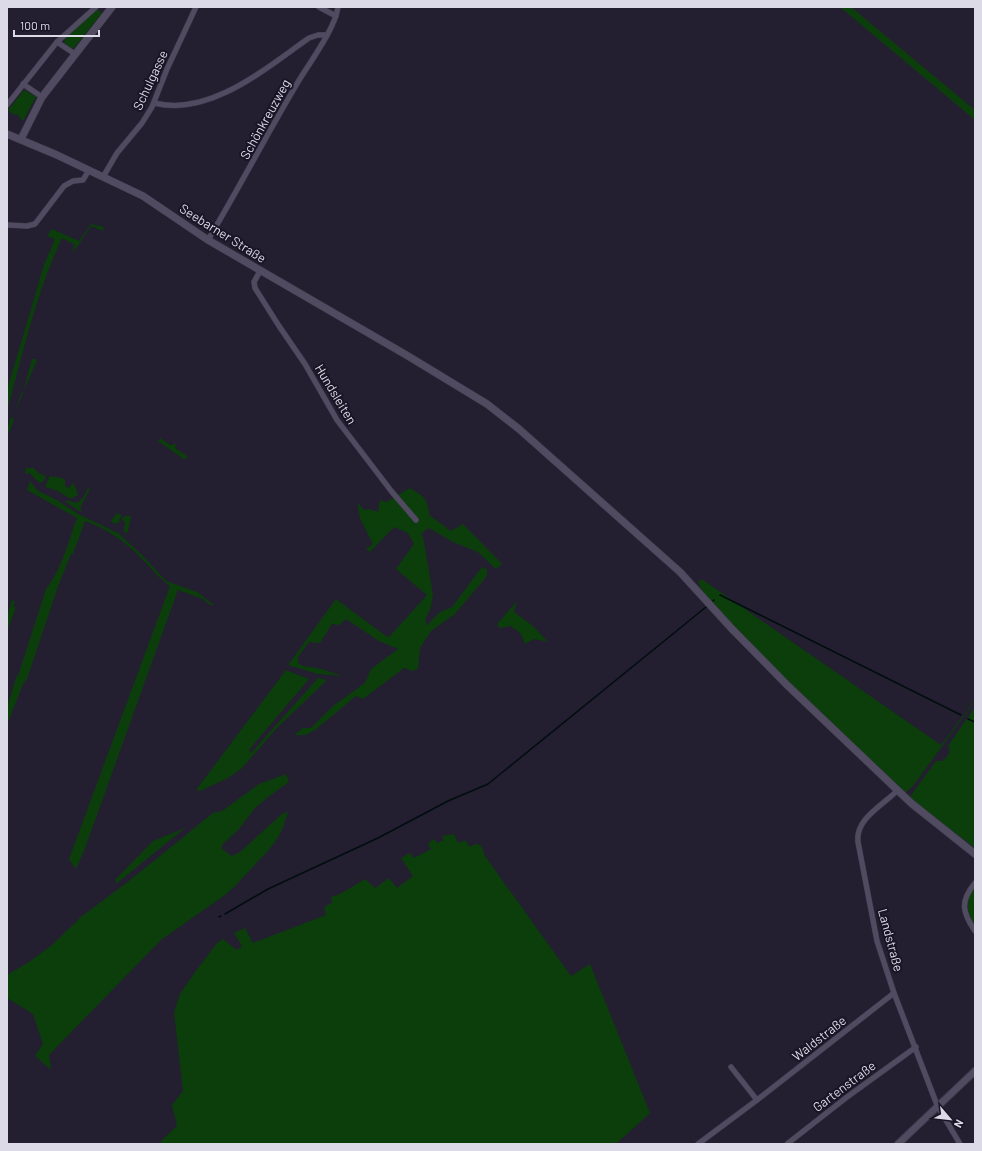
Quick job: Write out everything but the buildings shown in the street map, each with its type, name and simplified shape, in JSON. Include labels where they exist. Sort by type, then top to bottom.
[{"type":"main road","points":[[21,139],[42,98],[112,7]]},
{"type":"main road","name":"Seebarner Straße","points":[[7,134],[89,170],[149,200],[208,240],[470,392],[504,417],[680,572],[732,629],[787,685],[926,816],[967,846],[975,854]]},
{"type":"street","points":[[7,105],[57,42],[96,7]]},
{"type":"street","name":"Schulgasse","points":[[103,177],[117,153],[142,124],[154,103],[167,69],[196,7]]},
{"type":"street","points":[[319,7],[336,16]]},
{"type":"street","name":"Schönkreuzweg","points":[[208,240],[326,35],[336,16],[338,7]]},
{"type":"street","points":[[154,103],[170,106],[191,105],[235,89],[309,38],[318,35],[326,35]]},
{"type":"street","points":[[57,42],[75,54]]},
{"type":"street","points":[[23,84],[42,98]]},
{"type":"street","points":[[7,226],[27,226],[35,224],[64,186],[73,181],[83,180],[89,170]]},
{"type":"street","name":"Hundsleiten","points":[[260,271],[254,282],[256,288],[279,326],[305,364],[337,420],[392,492],[416,520]]},
{"type":"street","name":"Landstraße","points":[[898,790],[864,820],[858,829],[857,838],[877,940],[894,993],[937,1105],[960,1144]]},
{"type":"street","points":[[975,883],[966,895],[964,904],[966,916],[975,931]]},
{"type":"street","name":"Waldstraße","points":[[698,1144],[894,993]]},
{"type":"street","name":"Gartenstraße","points":[[787,1144],[847,1097],[916,1047]]},
{"type":"street","points":[[731,1067],[757,1100]]},
{"type":"street","points":[[898,1144],[937,1105],[975,1071]]},
{"type":"green space","points":[[840,7],[851,7],[975,110],[975,120]]},
{"type":"green space","points":[[96,9],[102,13],[73,49],[64,43],[65,39]]},
{"type":"green space","points":[[24,90],[36,97],[23,121],[19,115],[14,115],[8,110]]},
{"type":"green space","points":[[91,224],[104,227],[103,231],[91,226],[77,247],[71,253],[75,245],[62,238],[37,302],[7,411],[7,390],[44,265],[55,239],[47,236],[52,229],[79,241]]},
{"type":"green space","points":[[32,359],[35,359],[37,360],[15,412],[21,393],[23,393]]},
{"type":"green space","points":[[11,417],[13,418],[12,419],[14,420],[7,437],[7,430]]},
{"type":"green space","points":[[160,438],[170,445],[176,444],[175,448],[187,456],[185,460],[158,441]]},
{"type":"green space","points":[[26,468],[34,468],[38,473],[46,476],[44,481],[41,483],[30,473],[26,474]]},
{"type":"green space","points":[[50,476],[62,478],[65,480],[65,486],[69,488],[73,483],[78,496],[74,496],[75,498],[69,498],[58,491],[45,487]]},
{"type":"green space","points":[[30,481],[38,491],[55,499],[78,514],[118,533],[143,556],[166,581],[197,592],[214,605],[210,605],[203,599],[178,590],[84,851],[76,869],[69,859],[170,586],[122,541],[101,528],[85,521],[73,554],[71,554],[59,584],[27,679],[23,684],[7,725],[7,707],[46,589],[52,581],[60,564],[77,518],[27,490]]},
{"type":"green space","points":[[88,488],[90,489],[80,508],[82,511],[79,511],[66,502],[67,500],[75,503],[80,501]]},
{"type":"green space","points":[[410,488],[424,498],[428,505],[429,515],[451,531],[463,524],[502,564],[496,569],[478,552],[453,542],[429,528],[421,534],[423,537],[433,594],[431,607],[425,620],[427,625],[440,612],[452,607],[482,567],[487,569],[487,576],[455,614],[431,631],[420,648],[418,669],[412,671],[404,668],[363,699],[356,696],[315,730],[306,735],[294,735],[303,728],[311,728],[333,706],[365,683],[371,669],[398,649],[379,641],[346,619],[339,625],[332,624],[320,643],[309,642],[298,657],[298,663],[303,666],[322,669],[342,676],[318,674],[288,665],[336,599],[389,637],[427,595],[396,569],[414,544],[408,533],[394,527],[370,552],[366,549],[373,544],[360,518],[357,502],[364,510],[369,509],[378,512],[380,500],[386,502]]},
{"type":"green space","points":[[117,513],[122,515],[119,520],[120,522],[114,524],[111,521]]},
{"type":"green space","points":[[125,516],[131,516],[126,535],[124,532],[125,522],[122,520]]},
{"type":"green space","points":[[703,580],[941,745],[975,701],[913,786],[905,793],[782,676],[710,601],[700,587],[698,582]]},
{"type":"green space","points":[[12,600],[15,601],[13,607],[16,607],[7,632],[7,616]]},
{"type":"green space","points":[[517,601],[514,612],[533,626],[548,642],[534,639],[525,644],[521,634],[511,626],[499,628],[497,624]]},
{"type":"green space","points":[[286,670],[309,679],[249,750],[251,753],[318,678],[327,680],[277,728],[241,769],[228,778],[200,791],[196,790]]},
{"type":"green space","points":[[975,707],[975,848],[909,798],[936,761],[942,761],[947,757],[950,752],[948,746]]},
{"type":"green space","points":[[286,774],[289,782],[255,808],[239,829],[222,845],[222,849],[232,856],[240,852],[283,813],[288,812],[282,830],[275,842],[225,895],[161,940],[49,1055],[51,1070],[35,1056],[43,1044],[33,1014],[7,998],[7,975],[29,962],[52,945],[82,916],[129,881],[213,813],[222,811],[259,784]]},
{"type":"green space","points":[[185,828],[116,884],[116,879],[153,841]]},
{"type":"green space","points":[[454,834],[458,843],[465,840],[470,847],[475,844],[481,845],[485,856],[571,976],[590,964],[650,1113],[616,1144],[161,1144],[161,1141],[177,1126],[172,1105],[183,1091],[174,1012],[180,994],[217,943],[223,939],[237,950],[242,946],[234,933],[245,928],[253,943],[326,915],[324,907],[332,903],[331,897],[340,894],[365,879],[375,888],[389,878],[397,888],[413,876],[401,858],[410,853],[414,858],[431,849],[428,843],[434,839],[437,843],[444,840],[442,836]]},
{"type":"green space","points":[[975,886],[975,926],[968,911],[967,902]]},
{"type":"waterway","points":[[720,595],[961,715]]},
{"type":"waterway","points":[[225,914],[268,889],[378,838],[448,801],[488,784],[706,607]]},
{"type":"waterway","points":[[968,719],[975,722]]}]
